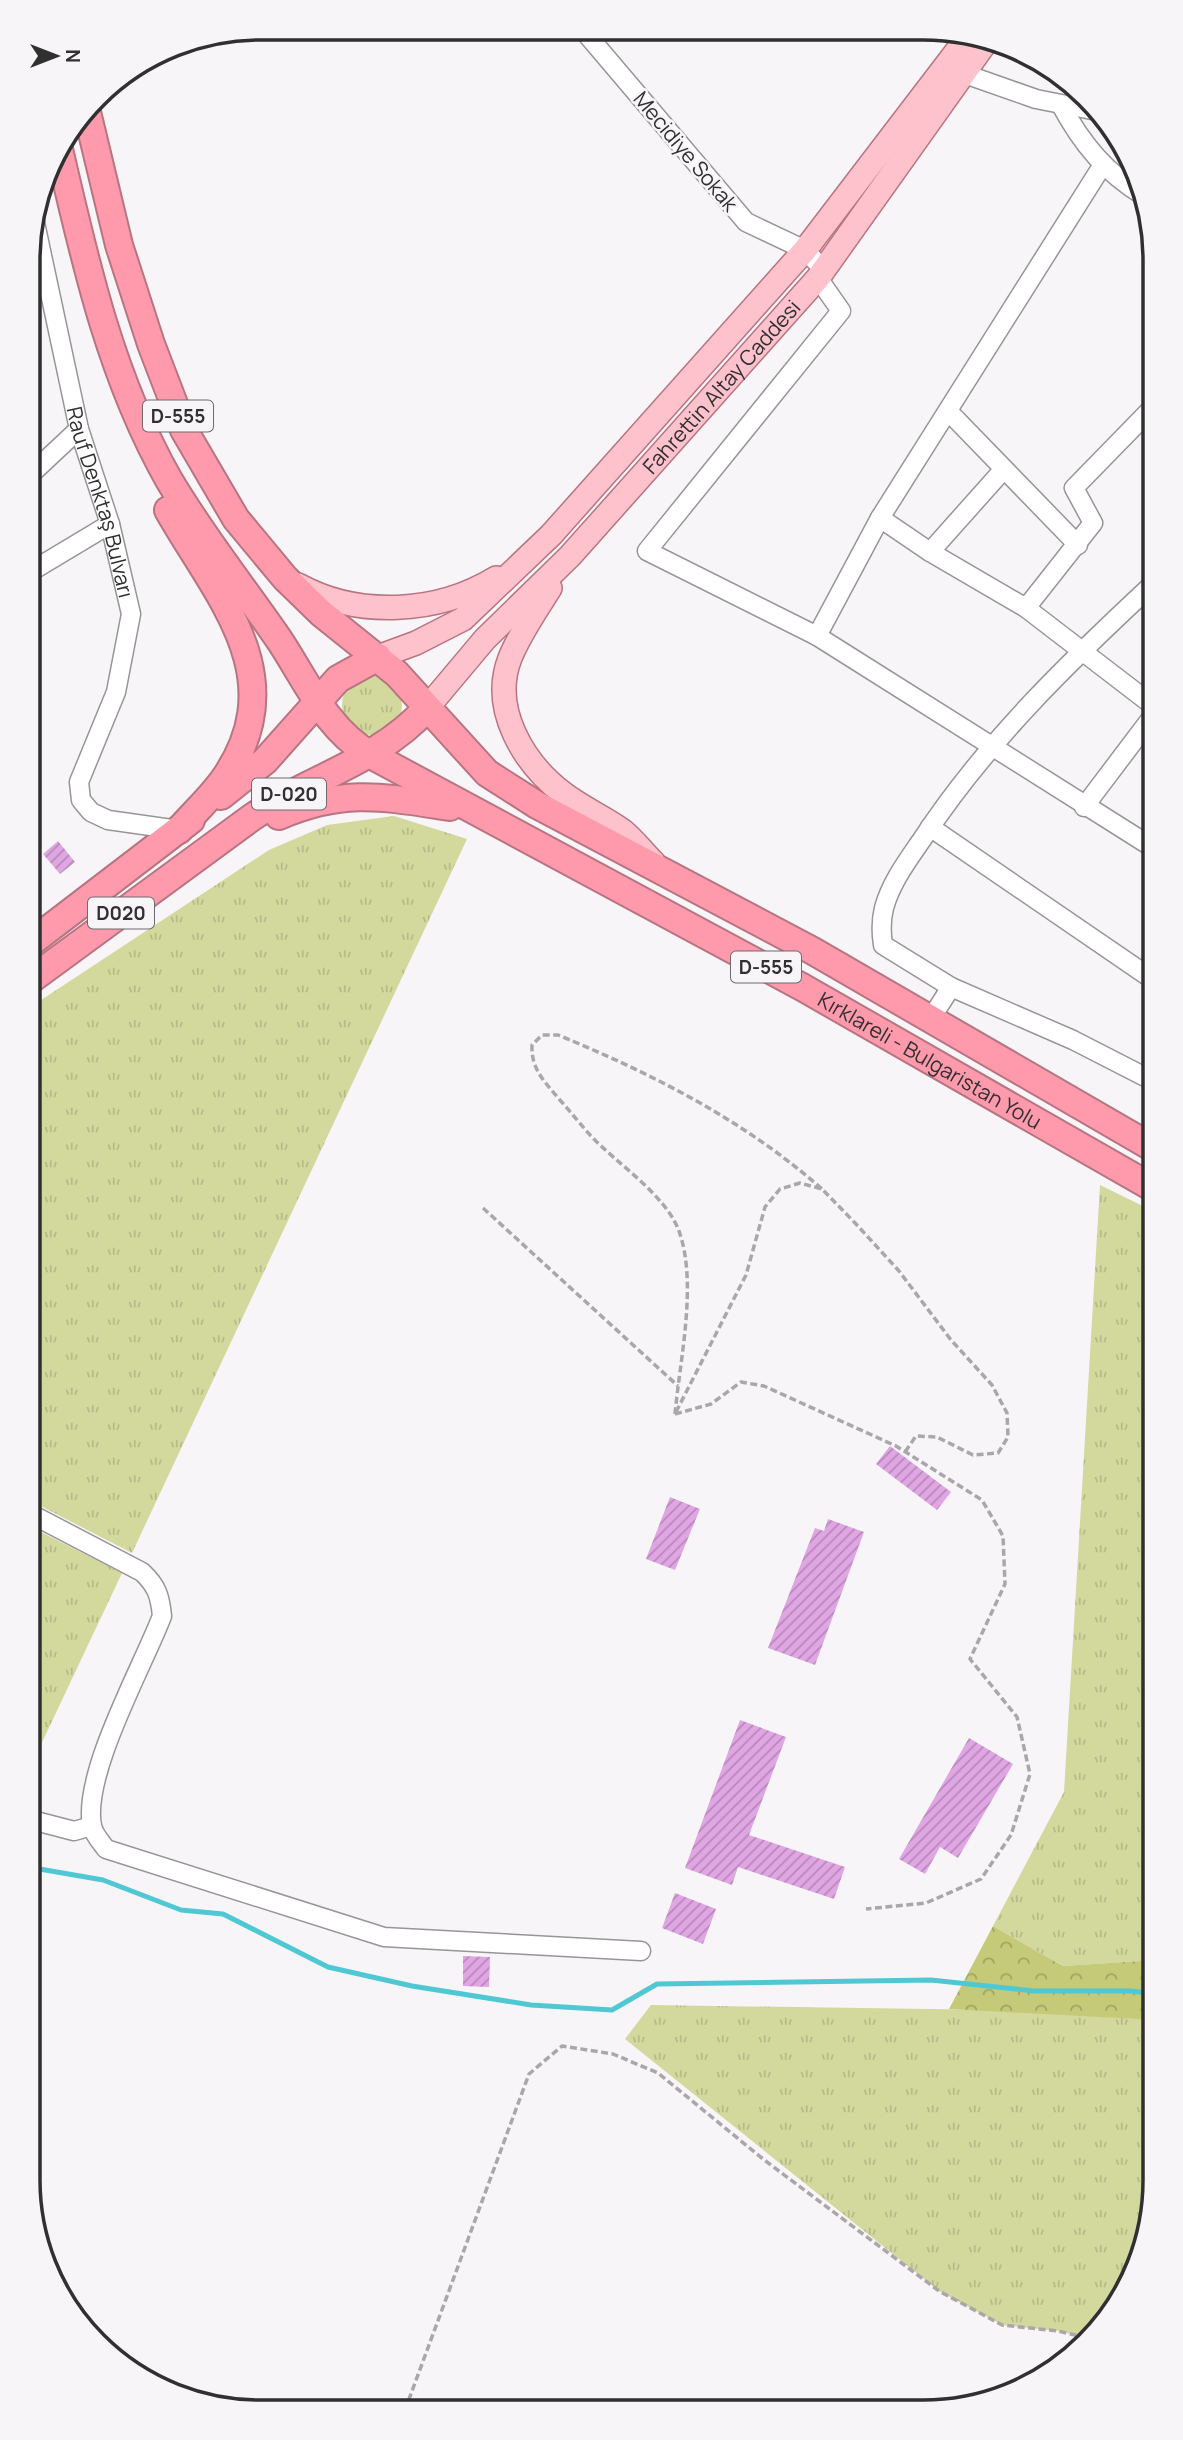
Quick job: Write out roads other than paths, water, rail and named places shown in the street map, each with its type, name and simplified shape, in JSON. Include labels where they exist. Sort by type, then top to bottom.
[{"type":"highway","name":"D-555","points":[[90,123],[119,245],[151,344],[184,430],[236,519],[285,578],[321,613],[378,657],[427,708]]},
{"type":"highway","name":"D-555","points":[[63,165],[82,250],[122,380],[167,477],[190,515],[284,648],[317,702],[338,729],[371,755]]},
{"type":"highway","points":[[122,380],[135,435],[149,472],[235,623],[251,664],[254,682],[251,719],[236,759],[217,789],[179,830]]},
{"type":"highway","points":[[179,830],[265,761],[338,678],[378,657]]},
{"type":"highway","name":"D-020","points":[[214,844],[277,800],[371,755],[427,708]]},
{"type":"highway","name":"Kırklareli - Bulgaristan Yolu","points":[[427,708],[487,773],[537,805],[813,951],[1143,1142]]},
{"type":"highway","name":"Kırklareli - Bulgaristan Yolu","points":[[371,755],[802,987],[1143,1182]]},
{"type":"highway","points":[[214,844],[303,805],[331,799],[389,796],[480,812]]},
{"type":"highway","name":"D020","points":[[41,935],[179,830]]},
{"type":"highway","name":"D020","points":[[41,972],[214,844]]},
{"type":"main road","name":"Fahrettin Altay Caddesi","points":[[378,657],[416,643],[463,619],[551,535],[805,250],[963,44]]},
{"type":"main road","name":"Fahrettin Altay Caddesi","points":[[427,708],[485,639],[570,556],[821,274],[980,48]]},
{"type":"main road","points":[[285,578],[319,597],[364,607],[390,608],[450,599],[500,576],[551,535]]},
{"type":"main road","points":[[570,556],[509,660],[504,700],[510,724],[530,761],[541,774],[566,796],[624,832],[664,872]]},
{"type":"street","name":"Mecidiye Sokak","points":[[591,40],[746,222],[805,250]]},
{"type":"street","points":[[962,73],[1061,105],[1081,108]]},
{"type":"street","points":[[1061,105],[1079,138],[1102,166],[1129,185]]},
{"type":"street","points":[[817,636],[880,518],[1102,166]]},
{"type":"street","points":[[805,250],[841,311],[647,551],[817,636],[1143,842]]},
{"type":"street","name":"Rauf Denktaş Bulvarı","points":[[41,251],[79,429],[110,524],[131,614],[116,692],[79,782],[81,800],[91,812],[108,820],[179,830]]},
{"type":"street","points":[[948,411],[1078,545]]},
{"type":"street","points":[[1026,608],[1093,523],[1074,488],[1143,417]]},
{"type":"street","points":[[41,465],[79,429]]},
{"type":"street","points":[[930,552],[1004,469]]},
{"type":"street","points":[[880,518],[930,552],[1026,608],[1083,649],[1143,698]]},
{"type":"street","points":[[41,565],[110,524]]},
{"type":"street","points":[[1143,593],[1083,649],[990,746],[930,827],[891,887],[881,928],[883,945],[951,987],[1073,1040],[1143,1076]]},
{"type":"street","points":[[1084,807],[1143,729]]},
{"type":"street","points":[[930,827],[1143,973]]},
{"type":"street","points":[[929,1020],[951,987]]},
{"type":"street","points":[[40,1519],[142,1572],[155,1584],[160,1597],[162,1616],[110,1737],[97,1777],[92,1826],[106,1849],[384,1937],[641,1951]]},
{"type":"street","points":[[40,1822],[74,1831],[92,1826]]},
{"type":"waterway","points":[[40,1869],[103,1880],[181,1910],[223,1914],[328,1967],[412,1986],[531,2005],[612,2010],[657,1984],[931,1980],[1034,1991],[1142,1992]]}]
